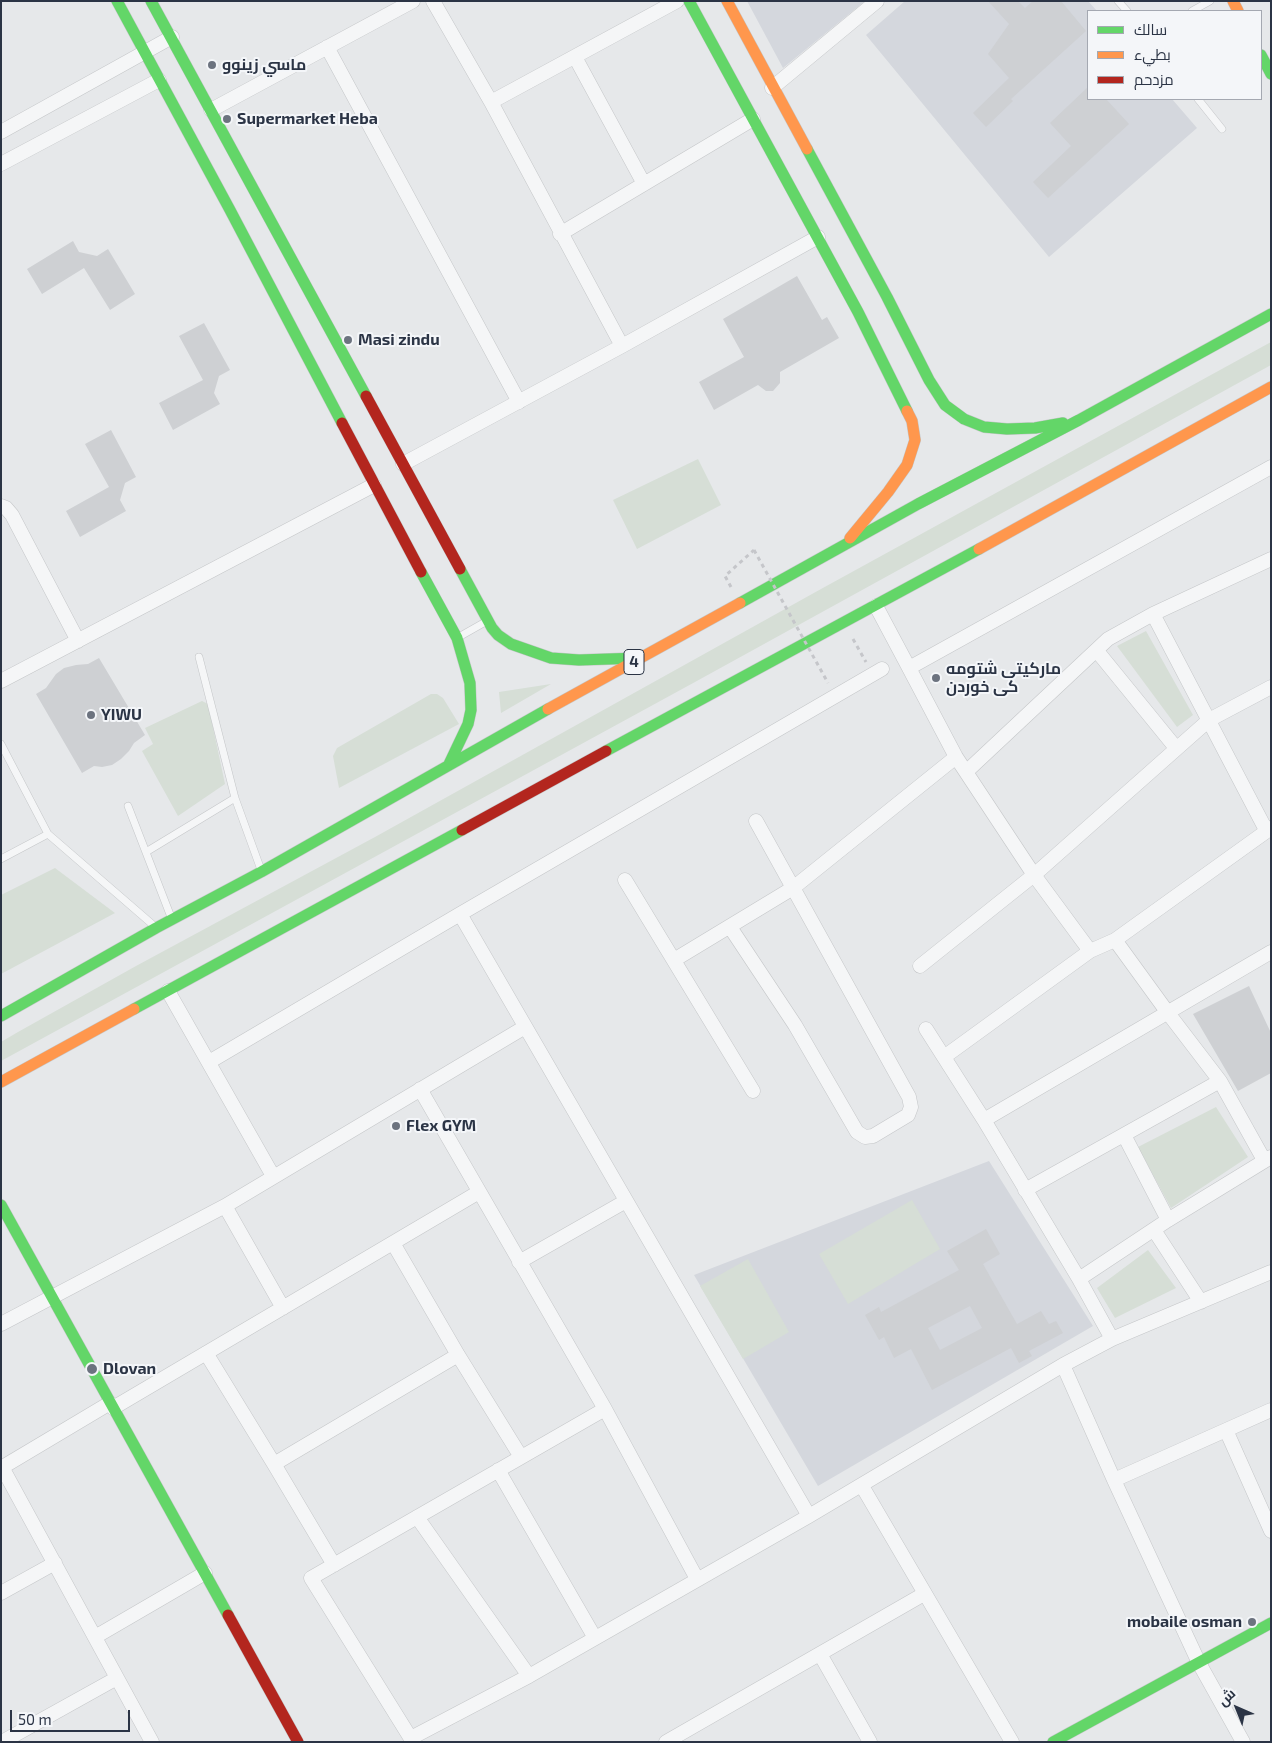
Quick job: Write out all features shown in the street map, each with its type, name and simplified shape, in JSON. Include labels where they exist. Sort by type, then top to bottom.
[{"type":"main road","points":[[117,1],[159,80],[264,256],[374,485],[457,638],[470,683],[471,710],[468,724],[449,764]]},
{"type":"main road","points":[[689,1],[818,237],[862,310],[912,421],[915,440],[911,457],[898,479],[843,546]]},
{"type":"main road","points":[[727,1],[884,299],[945,405],[964,419],[984,427],[1007,429],[1035,428],[1079,420]]},
{"type":"main road","points":[[152,2],[488,621],[498,635],[511,644],[542,656],[579,660],[643,658]]},
{"type":"main road","points":[[1262,57],[1271,74]]},
{"type":"main road","points":[[264,256],[285,244]]},
{"type":"main road","name":"4","points":[[1,1016],[172,919],[262,872],[449,764],[918,504],[1079,420],[1271,314]]},
{"type":"main road","points":[[1,1082],[573,769],[876,606],[1271,387]]},
{"type":"main road","points":[[1,1206],[298,1742]]},
{"type":"main road","points":[[1053,1742],[1271,1623]]},
{"type":"street","points":[[211,110],[413,1]]},
{"type":"street","points":[[433,1],[491,102],[560,234],[622,346]]},
{"type":"street","points":[[491,102],[677,1]]},
{"type":"street","points":[[772,88],[877,1]]},
{"type":"street","points":[[1,132],[172,37]]},
{"type":"street","points":[[327,48],[519,402]]},
{"type":"street","points":[[575,57],[644,184]]},
{"type":"street","points":[[1,164],[159,80]]},
{"type":"street","points":[[560,234],[753,119]]},
{"type":"street","points":[[403,464],[622,346],[818,237]]},
{"type":"street","points":[[910,668],[1271,467]]},
{"type":"street","points":[[1,681],[374,485]]},
{"type":"street","points":[[1,506],[6,508],[12,515],[78,641]]},
{"type":"street","points":[[966,772],[1098,651],[1108,639],[1153,614],[1271,559]]},
{"type":"street","points":[[876,606],[956,757],[1034,875],[1090,952]]},
{"type":"street","points":[[944,1057],[1090,952],[1115,940],[1268,829],[1153,614]]},
{"type":"street","points":[[1098,651],[1176,748]]},
{"type":"street","points":[[209,1062],[882,669]]},
{"type":"street","points":[[920,966],[1034,875],[1209,720],[1271,687]]},
{"type":"street","points":[[674,960],[793,888],[956,757]]},
{"type":"street","points":[[730,927],[795,1025],[857,1132],[865,1137],[873,1136],[908,1115],[911,1107],[909,1097],[756,821]]},
{"type":"street","points":[[625,880],[753,1090]]},
{"type":"street","points":[[460,914],[809,1516]]},
{"type":"street","points":[[1079,1279],[1267,1158],[1220,1081],[1115,940]]},
{"type":"street","points":[[984,1120],[1271,952]]},
{"type":"street","points":[[168,991],[274,1176]]},
{"type":"street","points":[[1,1324],[225,1206],[525,1027]]},
{"type":"street","points":[[926,1029],[984,1120],[1024,1190],[1079,1279],[1112,1339]]},
{"type":"street","points":[[1024,1190],[1220,1081]]},
{"type":"street","points":[[420,1089],[605,1409],[697,1580]]},
{"type":"street","points":[[1124,1135],[1168,1220]]},
{"type":"street","points":[[152,1742],[2,1468],[206,1353],[479,1192]]},
{"type":"street","points":[[519,1262],[626,1201]]},
{"type":"street","points":[[225,1206],[283,1308]]},
{"type":"street","points":[[1154,1230],[1200,1302]]},
{"type":"street","points":[[394,1243],[458,1355],[521,1457]]},
{"type":"street","points":[[605,1409],[311,1578],[412,1740],[529,1676],[862,1486],[1063,1366],[1112,1339],[1271,1272]]},
{"type":"street","points":[[206,1353],[334,1565]]},
{"type":"street","points":[[274,1464],[458,1355]]},
{"type":"street","points":[[1063,1366],[1199,1663],[1242,1742]]},
{"type":"street","points":[[1114,1480],[1271,1410]]},
{"type":"street","points":[[1226,1430],[1271,1530]]},
{"type":"street","points":[[498,1470],[595,1638]]},
{"type":"street","points":[[862,1486],[1012,1742]]},
{"type":"street","points":[[417,1517],[529,1676]]},
{"type":"street","points":[[1,1594],[55,1563]]},
{"type":"street","points":[[95,1637],[205,1573]]},
{"type":"street","points":[[666,1742],[924,1594]]},
{"type":"street","points":[[820,1654],[870,1742]]},
{"type":"street","points":[[2,1742],[117,1678]]},
{"type":"lane","points":[[1194,10],[1210,1]]},
{"type":"lane","points":[[1199,100],[1222,129]]},
{"type":"lane","points":[[457,638],[488,621]]},
{"type":"lane","points":[[200,657],[235,798],[262,872]]},
{"type":"lane","points":[[1,744],[48,834],[156,928]]},
{"type":"lane","points":[[146,852],[235,798]]},
{"type":"lane","points":[[128,806],[172,919]]},
{"type":"lane","points":[[1,859],[48,834]]},
{"type":"path","points":[[725,576],[754,550],[828,683]]},
{"type":"path","points":[[844,623],[867,664]]},
{"type":"shaded area","points":[[747,1],[865,1],[783,68]]},
{"type":"shaded area","points":[[905,1],[1088,1],[1096,10],[1087,10],[1087,100],[1173,100],[1197,128],[1049,257],[866,35]]},
{"type":"shaded area","points":[[1271,342],[1271,365],[1,1061],[1,1042],[18,1032]]},
{"type":"shaded area","points":[[698,459],[721,505],[637,549],[613,500]]},
{"type":"shaded area","points":[[1146,631],[1193,715],[1177,727],[1117,646]]},
{"type":"shaded area","points":[[551,684],[501,713],[499,692]]},
{"type":"shaded area","points":[[431,694],[437,694],[443,698],[459,724],[339,788],[333,756],[337,748]]},
{"type":"shaded area","points":[[202,701],[208,704],[225,784],[178,816],[142,751],[153,744],[145,728]]},
{"type":"shaded area","points":[[55,868],[115,913],[1,974],[1,895]]},
{"type":"shaded area","points":[[1216,1107],[1248,1157],[1171,1208],[1138,1147]]},
{"type":"shaded area","points":[[989,1161],[1093,1326],[818,1486],[694,1275]]},
{"type":"shaded area","points":[[912,1200],[940,1249],[848,1304],[819,1254]]},
{"type":"shaded area","points":[[1148,1250],[1176,1288],[1115,1318],[1097,1288]]},
{"type":"shaded area","points":[[748,1259],[789,1332],[743,1359],[700,1286]]},
{"type":"building","points":[[988,1],[1018,1],[1025,8],[1033,1],[1061,1],[1086,31],[1011,99],[1013,101],[986,127],[973,113],[1009,78],[988,54],[1009,24]]},
{"type":"building","points":[[1087,88],[1087,100],[1107,100],[1129,124],[1048,198],[1033,182],[1071,146],[1050,123]]},
{"type":"building","points":[[73,241],[79,252],[97,256],[108,249],[135,294],[110,310],[84,268],[42,294],[27,269]]},
{"type":"building","points":[[797,276],[822,320],[827,317],[839,338],[780,372],[780,383],[773,391],[766,391],[758,385],[714,410],[699,382],[744,357],[723,319]]},
{"type":"building","points":[[204,323],[230,370],[219,376],[214,393],[220,404],[173,430],[159,403],[203,380],[179,336]]},
{"type":"building","points":[[111,430],[136,477],[125,483],[120,500],[126,511],[80,537],[66,511],[109,487],[85,444]]},
{"type":"building","name":"YIWU","points":[[99,658],[145,735],[134,743],[121,759],[112,765],[94,766],[82,773],[36,694],[46,688],[56,674],[64,668],[88,664]]},
{"type":"building","points":[[1249,986],[1271,1033],[1271,1073],[1238,1091],[1193,1014]]},
{"type":"building","points":[[986,1229],[1000,1254],[983,1264],[1017,1324],[1041,1311],[1049,1324],[1056,1321],[1063,1333],[1029,1351],[1032,1356],[1019,1363],[1011,1348],[932,1390],[911,1349],[894,1358],[884,1337],[879,1340],[865,1315],[879,1307],[881,1312],[959,1270],[947,1251]],"holes":[[[970,1306],[982,1328],[940,1350],[928,1328]]]},
{"type":"traffic: fast","points":[[117,1],[342,423]]},
{"type":"traffic: fast","points":[[151,1],[366,396]]},
{"type":"traffic: fast","points":[[689,1],[858,312],[907,411]]},
{"type":"traffic: fast","points":[[1262,57],[1271,74]]},
{"type":"traffic: fast","points":[[807,149],[887,297],[929,380],[945,405],[964,419],[984,427],[1007,429],[1035,428],[1063,423]]},
{"type":"traffic: fast","points":[[740,603],[918,504],[1079,420],[1271,314]]},
{"type":"traffic: fast","points":[[606,751],[979,549]]},
{"type":"traffic: fast","points":[[460,569],[492,628],[511,644],[551,658],[579,660],[639,658]]},
{"type":"traffic: fast","points":[[421,572],[457,638],[470,683],[471,710],[468,724],[449,764]]},
{"type":"traffic: fast","points":[[1,1016],[156,928],[261,872],[548,709]]},
{"type":"traffic: fast","points":[[134,1009],[462,830]]},
{"type":"traffic: fast","points":[[1,1205],[228,1615]]},
{"type":"traffic: fast","points":[[1053,1742],[1271,1623]]},
{"type":"traffic: slow","points":[[727,1],[807,149]]},
{"type":"traffic: slow","points":[[1233,1],[1238,10]]},
{"type":"traffic: slow","points":[[979,549],[1271,387]]},
{"type":"traffic: slow","points":[[850,538],[888,492],[907,465],[915,440],[912,421],[907,411]]},
{"type":"traffic: slow","points":[[548,709],[740,603]]},
{"type":"traffic: slow","points":[[1,1082],[134,1009]]},
{"type":"traffic: jam","points":[[366,396],[460,569]]},
{"type":"traffic: jam","points":[[342,423],[421,572]]},
{"type":"traffic: jam","points":[[462,830],[606,751]]},
{"type":"traffic: jam","points":[[228,1615],[298,1742]]},
{"type":"place","name":"ماسي زينوو","points":[[212,65]]},
{"type":"place","name":"Supermarket Heba","points":[[227,119]]},
{"type":"place","name":"Masi zindu","points":[[348,340]]},
{"type":"place","name":"مارکیتی شتومه کی خوردن","points":[[936,678]]},
{"type":"place","name":"YIWU","points":[[91,715]]},
{"type":"place","name":"Flex GYM","points":[[396,1126]]},
{"type":"place","name":"Dlovan","points":[[92,1369]]},
{"type":"place","name":"mobaile osman","points":[[1252,1622]]}]
